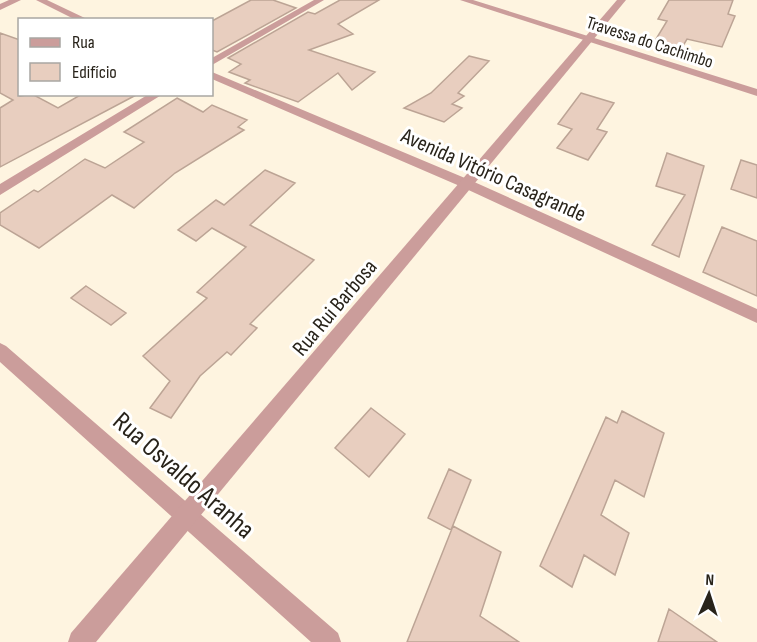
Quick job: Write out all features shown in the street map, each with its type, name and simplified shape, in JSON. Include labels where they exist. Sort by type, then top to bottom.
[{"type":"street","points":[[0,7],[16,0]]},
{"type":"street","points":[[40,0],[80,18]]},
{"type":"street","points":[[213,61],[320,0]]},
{"type":"street","name":"Travessa do Cachimbo","points":[[464,0],[757,93]]},
{"type":"street","name":"Rua Rui Barbosa","points":[[80,642],[622,0]]},
{"type":"street","name":"Avenida Vitório Casagrande","points":[[213,75],[467,184],[757,316]]},
{"type":"street","points":[[0,190],[155,96]]},
{"type":"street","name":"Rua Osvaldo Aranha","points":[[0,351],[329,642]]},
{"type":"building","points":[[251,0],[273,0],[296,8],[217,52],[213,50],[213,20]]},
{"type":"building","points":[[340,0],[379,0],[338,24],[353,34],[309,50],[375,72],[352,90],[338,73],[298,102],[245,83],[250,80],[229,72],[241,64],[228,58],[308,12],[315,14]]},
{"type":"building","points":[[669,0],[733,0],[728,14],[735,16],[722,47],[687,39],[680,51],[653,44],[667,21],[658,19]]},
{"type":"building","points":[[0,33],[18,39],[18,96],[36,96],[58,108],[79,96],[134,96],[0,167],[0,108],[13,100],[0,93]]},
{"type":"building","points":[[469,56],[489,61],[458,93],[464,96],[452,104],[462,108],[444,122],[404,108],[431,93]]},
{"type":"building","points":[[581,93],[614,103],[597,129],[607,132],[588,160],[557,148],[572,129],[558,124]]},
{"type":"building","points":[[177,98],[203,112],[212,105],[247,120],[238,127],[244,130],[175,173],[134,208],[112,195],[39,248],[0,225],[0,213],[34,190],[38,192],[85,159],[105,168],[144,142],[124,132]]},
{"type":"building","points":[[667,153],[704,166],[679,257],[652,245],[685,195],[656,186]]},
{"type":"building","points":[[741,160],[757,165],[757,198],[731,189]]},
{"type":"building","points":[[265,170],[295,183],[250,225],[314,260],[250,324],[257,328],[231,355],[227,352],[200,376],[171,418],[150,408],[170,381],[143,356],[207,298],[197,292],[246,247],[212,228],[196,241],[178,230],[216,200],[224,205]]},
{"type":"building","points":[[722,227],[757,241],[757,296],[703,272]]},
{"type":"building","points":[[86,286],[126,313],[111,325],[71,298]]},
{"type":"building","points":[[371,408],[405,434],[369,477],[335,448]]},
{"type":"building","points":[[622,411],[664,433],[644,497],[615,480],[601,515],[629,533],[615,575],[584,555],[572,587],[540,566],[606,417],[617,423]]},
{"type":"building","points":[[449,469],[471,480],[451,530],[428,518]]},
{"type":"building","points":[[453,526],[501,552],[480,616],[519,642],[407,642]]},
{"type":"building","points":[[669,609],[717,642],[658,642]]}]
